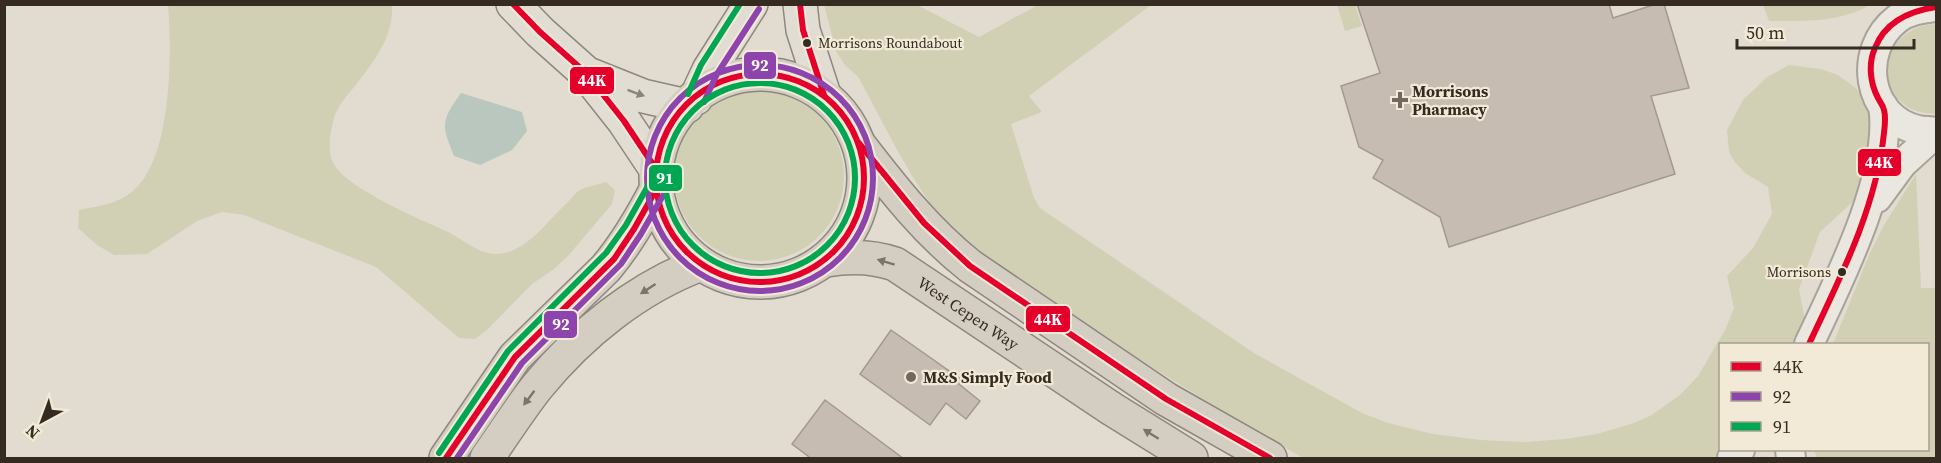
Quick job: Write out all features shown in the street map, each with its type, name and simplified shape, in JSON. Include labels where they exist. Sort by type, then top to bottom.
[{"type":"highway","points":[[446,459],[515,357],[620,252],[641,219],[656,179],[663,139],[692,102],[719,83],[761,75],[780,76],[794,80],[824,95],[841,112],[858,142],[924,224],[944,246],[970,266],[1166,399],[1270,459]]},
{"type":"highway","points":[[656,179],[663,217],[669,229],[701,264],[742,280],[785,279],[811,270],[826,260],[845,238],[859,211],[864,177],[858,142]]},
{"type":"highway","name":"West Cepen Way","points":[[826,260],[869,257],[895,264],[1191,459]]},
{"type":"highway","points":[[487,459],[538,386],[586,337],[650,288],[674,274],[701,264]]},
{"type":"main road","points":[[513,4],[540,32],[586,73],[633,134],[656,179]]},
{"type":"main road","points":[[586,73],[643,96],[692,102],[709,70],[751,4]]},
{"type":"main road","points":[[800,4],[803,30],[824,95]]},
{"type":"street","points":[[1936,7],[1917,9],[1898,18],[1883,32],[1874,48],[1871,66],[1873,85],[1883,106],[1898,121],[1917,130],[1936,132]]},
{"type":"street","points":[[1851,251],[1879,166],[1884,132],[1883,106]]},
{"type":"street","points":[[1810,343],[1879,194],[1902,164],[1936,132]]},
{"type":"green space","points":[[1763,4],[1871,5],[1833,18],[1809,21],[1769,21]]},
{"type":"green space","points":[[168,5],[392,5],[390,26],[382,46],[335,115],[330,144],[332,160],[338,170],[365,191],[481,251],[504,253],[522,245],[576,193],[586,187],[606,182],[615,190],[612,204],[568,256],[532,284],[487,330],[475,339],[459,338],[376,267],[244,215],[222,212],[197,221],[147,254],[114,255],[97,245],[78,228],[79,210],[108,204],[128,195],[147,175],[163,129],[167,103],[170,49]]},
{"type":"green space","points":[[824,5],[917,5],[979,37],[1038,5],[1151,5],[1029,96],[1042,112],[1011,124],[1034,198],[1040,208],[1254,353],[1362,413],[1388,423],[1433,434],[1481,440],[1523,442],[1597,434],[1650,416],[1680,395],[1698,376],[1725,330],[1734,308],[1727,276],[1753,248],[1772,214],[1768,187],[1745,173],[1734,161],[1729,152],[1727,130],[1743,100],[1767,77],[1789,65],[1821,69],[1838,75],[1856,88],[1870,107],[1876,135],[1858,197],[1820,232],[1799,289],[1805,320],[1797,343],[1719,343],[1719,451],[1723,451],[1714,458],[1303,458],[1184,387],[979,255],[953,231],[926,197],[901,157],[858,77],[844,64],[836,51]]},
{"type":"green space","points":[[1337,5],[1355,5],[1362,26],[1345,31]]},
{"type":"green space","points":[[1936,24],[1935,114],[1911,109],[1896,96],[1889,83],[1887,70],[1889,56],[1906,34],[1920,27]]},
{"type":"green space","points":[[759,91],[791,98],[806,105],[819,116],[830,129],[837,144],[844,176],[837,208],[830,223],[819,236],[806,247],[791,254],[759,261],[727,254],[712,247],[699,236],[688,223],[681,208],[674,176],[681,144],[688,129],[699,116],[712,105],[727,98]]},
{"type":"green space","points":[[1916,174],[1921,288],[1936,288],[1936,458],[1817,458],[1814,451],[1929,451],[1929,343],[1833,343],[1869,255],[1884,225]]},
{"type":"shaded area","points":[[461,93],[522,112],[527,131],[512,150],[480,165],[454,156],[445,123]]},
{"type":"building","points":[[1357,4],[1609,4],[1613,18],[1656,4],[1664,4],[1689,88],[1651,96],[1675,174],[1449,247],[1440,217],[1373,178],[1383,160],[1359,147],[1341,86],[1380,73]]},
{"type":"building","name":"M&S Simply Food","points":[[891,330],[962,380],[959,384],[980,401],[966,419],[946,403],[930,425],[860,374]]},
{"type":"building","points":[[825,400],[904,459],[812,459],[792,444]]},
{"type":"transit line","name":"44K","points":[[513,4],[540,32],[586,73],[624,121],[656,169]]},
{"type":"transit line","name":"91","points":[[688,94],[701,65],[740,4]]},
{"type":"transit line","name":"44K","points":[[800,4],[803,30],[824,95]]},
{"type":"transit line","name":"44K","points":[[1809,343],[1856,241],[1880,161],[1885,115],[1872,80],[1873,54],[1879,39],[1899,19],[1916,11],[1936,7]]},
{"type":"transit line","name":"92","points":[[704,102],[717,74],[759,9]]},
{"type":"transit line","name":"92","points":[[760,65],[793,70],[803,74],[823,84],[840,98],[854,115],[864,135],[868,145],[873,178],[868,211],[864,221],[854,241],[840,258],[823,272],[803,282],[793,286],[760,291],[727,286],[717,282],[697,272],[680,258],[666,241],[656,221],[652,211],[647,178],[652,145],[656,135],[666,115],[680,98],[697,84],[717,74],[727,70],[760,65]]},
{"type":"transit line","name":"44K","points":[[760,74],[780,76],[800,82],[826,98],[840,112],[856,138],[862,158],[864,178],[862,198],[856,218],[840,244],[826,258],[800,274],[780,280],[760,282],[740,280],[720,274],[694,258],[680,244],[664,218],[658,198],[656,178],[658,158],[664,138],[680,112],[694,98],[720,82],[740,76],[760,74]]},
{"type":"transit line","name":"91","points":[[760,83],[778,85],[796,91],[813,99],[827,111],[839,125],[847,142],[853,160],[855,178],[853,196],[847,214],[839,231],[827,245],[813,257],[796,265],[778,271],[760,273],[742,271],[724,265],[707,257],[693,245],[681,231],[673,214],[667,196],[665,178],[667,160],[673,142],[681,125],[693,111],[707,99],[724,91],[742,85],[760,83]]},
{"type":"transit line","name":"44K","points":[[858,142],[924,223],[970,266],[1166,399],[1270,458]]},
{"type":"transit line","name":"91","points":[[439,453],[508,351],[606,253],[626,225],[649,184]]},
{"type":"transit line","name":"44K","points":[[446,458],[515,357],[614,259],[657,188]]},
{"type":"transit line","name":"92","points":[[457,458],[522,363],[621,264],[665,192]]},
{"type":"place","name":"Morrisons Roundabout","points":[[807,43]]},
{"type":"place","name":"Morrisons Pharmacy","points":[[1400,100]]},
{"type":"place","name":"Morrisons","points":[[1842,272]]},
{"type":"place","name":"M&S Simply Food","points":[[911,377]]}]
